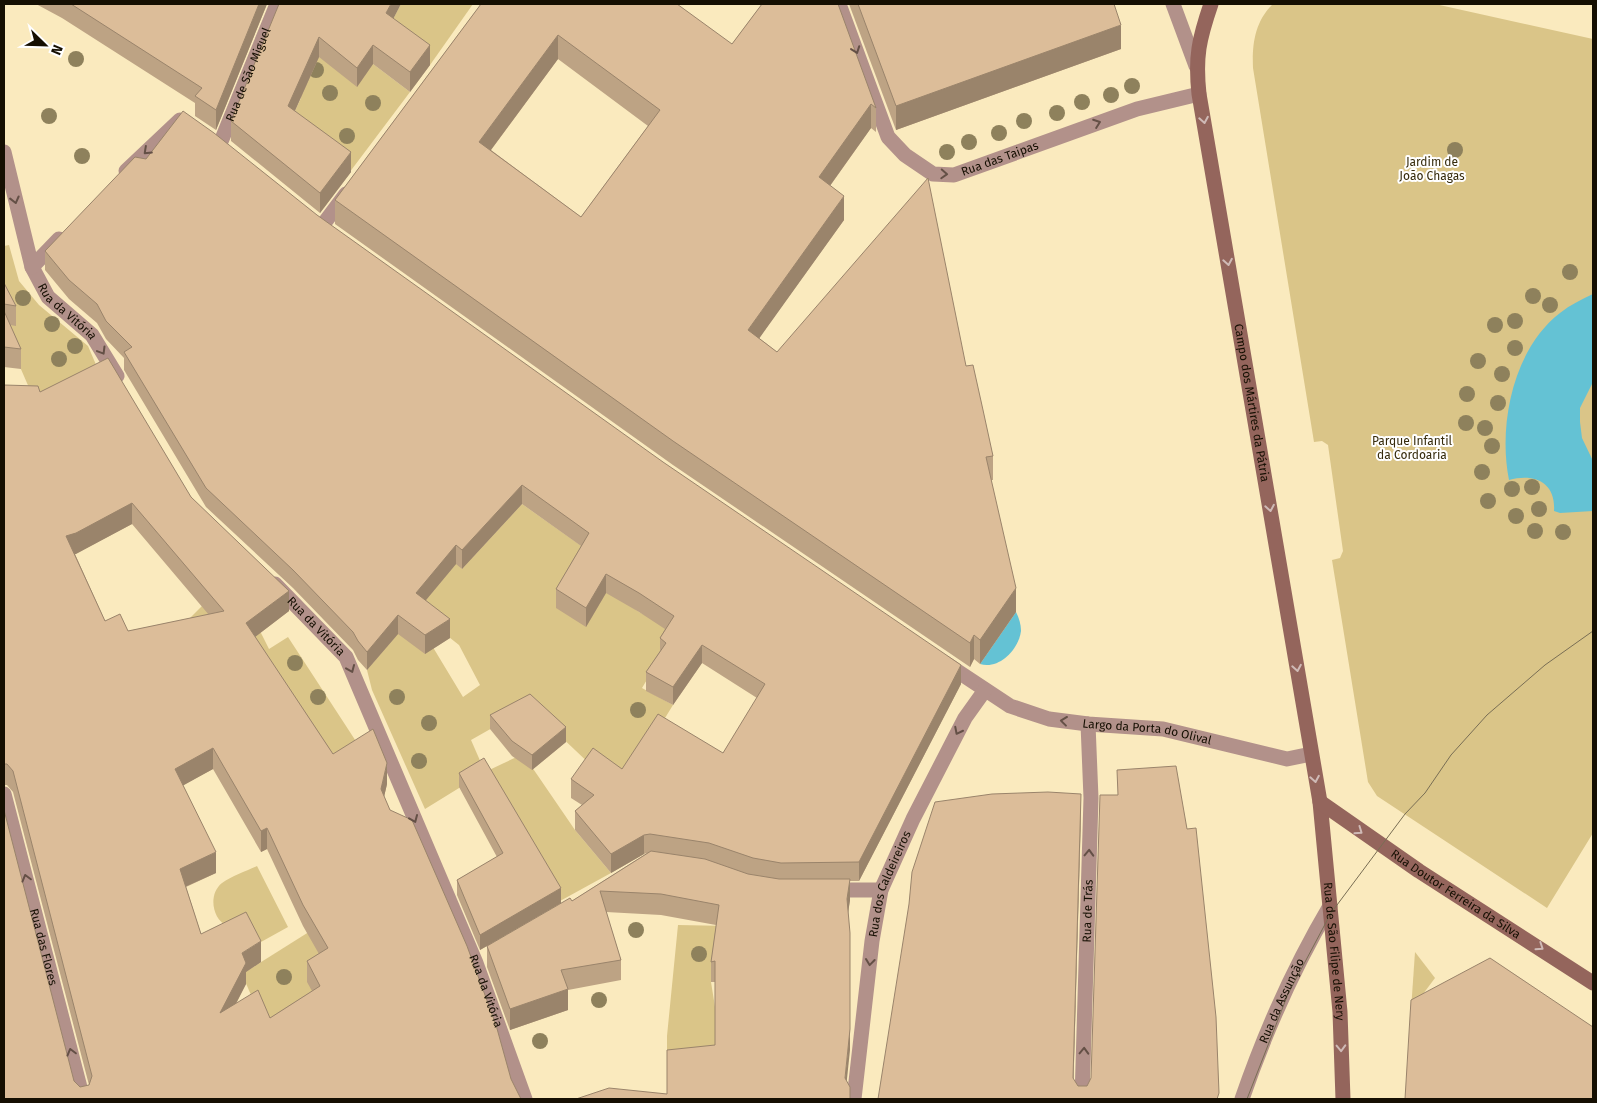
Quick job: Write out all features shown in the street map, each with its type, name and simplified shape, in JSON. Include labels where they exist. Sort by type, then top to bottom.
[{"type":"main road","name":"Campo dos Mártires da Pátria","points":[[1211,4],[1199,37],[1196,66],[1199,94],[1320,802]]},
{"type":"main road","name":"Rua de São Filipe de Nery","points":[[1320,802],[1340,1012],[1343,1099]]},
{"type":"main road","name":"Rua Doutor Ferreira da Silva","points":[[1320,802],[1419,871],[1593,983]]},
{"type":"street","name":"Rua de São Miguel","points":[[113,185],[182,118],[226,149],[277,4]]},
{"type":"street","name":"Rua das Taipas","points":[[839,4],[888,137],[905,155],[933,174],[954,175],[1137,109],[1199,94]]},
{"type":"street","points":[[1173,4],[1196,66]]},
{"type":"street","name":"Rua da Vitória","points":[[4,152],[32,267],[48,297],[92,335],[123,386]]},
{"type":"street","points":[[322,226],[356,181]]},
{"type":"street","points":[[307,213],[338,237]]},
{"type":"street","points":[[32,267],[72,226]]},
{"type":"street","name":"Rua da Vitória","points":[[264,574],[346,657],[476,963],[525,1099]]},
{"type":"street","name":"Largo da Porta do Olival","points":[[937,657],[1010,706],[1048,719],[1088,724],[1163,728],[1287,759],[1311,754]]},
{"type":"street","name":"Rua dos Caldeireiros","points":[[854,1099],[872,941],[881,890],[913,819],[965,718],[985,690]]},
{"type":"street","name":"Rua de Trás","points":[[1082,1099],[1091,798],[1088,724]]},
{"type":"street","name":"Rua das Flores","points":[[4,794],[83,1099]]},
{"type":"street","points":[[817,890],[881,890]]},
{"type":"street","name":"Rua da Assunção","points":[[1242,1099],[1280,1003],[1309,942],[1330,906]]},
{"type":"street","points":[[476,963],[493,953]]},
{"type":"green space","points":[[401,4],[473,4],[430,65],[386,33]]},
{"type":"green space","name":"Jardim de João Chagas","points":[[1273,4],[1435,4],[1593,39],[1593,833],[1547,908],[1377,796],[1368,782],[1332,560],[1340,558],[1343,551],[1328,445],[1322,441],[1314,442],[1253,68],[1253,50],[1258,25]]},
{"type":"green space","points":[[310,50],[373,64],[410,92],[340,185],[288,126],[301,98],[292,88]]},
{"type":"green space","points":[[9,245],[19,281],[39,305],[88,346],[103,381],[40,413],[4,324],[15,325],[4,303],[4,246]]},
{"type":"green space","points":[[404,496],[462,569],[522,504],[604,562],[608,590],[639,612],[676,631],[642,688],[673,705],[622,788],[594,768],[556,732],[501,723],[471,740],[485,772],[425,809],[372,690],[367,670],[425,601]],"holes":[[[435,626],[459,645],[480,685],[463,697],[434,649]]]},
{"type":"green space","points":[[202,606],[261,633],[269,649],[288,637],[361,749],[336,766],[163,645]]},
{"type":"green space","points":[[523,754],[575,830],[611,873],[560,901],[485,772]]},
{"type":"green space","points":[[257,866],[288,927],[261,942],[250,933],[222,923],[215,912],[213,900],[215,893],[222,883]]},
{"type":"green space","points":[[678,925],[729,926],[711,982],[715,1007],[715,1053],[667,1071],[667,1036]]},
{"type":"green space","points":[[312,930],[330,960],[320,1007],[268,1035],[242,974]]},
{"type":"green space","points":[[1415,952],[1435,978],[1411,1010]]},
{"type":"water","points":[[1593,294],[1593,382],[1580,408],[1580,422],[1582,438],[1593,461],[1593,511],[1560,513],[1554,511],[1554,501],[1551,493],[1542,482],[1527,478],[1509,480],[1506,459],[1508,412],[1520,367],[1544,328],[1568,307]]},
{"type":"water","points":[[1016,612],[1020,621],[1021,631],[1012,651],[1001,661],[994,664],[980,664]]},
{"type":"building","points":[[71,4],[259,4],[216,110],[195,96],[202,88]]},
{"type":"building","points":[[279,4],[391,4],[386,13],[430,45],[410,72],[373,45],[357,68],[319,37],[288,106],[351,152],[320,193],[231,121]]},
{"type":"building","points":[[481,4],[677,4],[732,44],[762,4],[838,4],[876,108],[871,104],[819,177],[844,196],[748,330],[777,352],[928,178],[966,366],[973,365],[993,456],[986,457],[1016,588],[980,640],[974,635],[970,643],[673,441],[335,200]],"holes":[[[558,35],[660,110],[581,217],[479,142]]]},
{"type":"building","points":[[858,4],[1114,4],[1121,25],[896,106]]},
{"type":"building","points":[[183,111],[214,133],[317,215],[663,462],[961,665],[859,862],[781,863],[753,858],[709,843],[650,834],[644,835],[611,854],[575,811],[594,795],[571,779],[593,748],[622,769],[658,714],[723,753],[765,684],[702,645],[673,687],[646,672],[666,643],[660,638],[674,616],[606,574],[586,608],[556,589],[589,533],[522,485],[462,550],[456,545],[416,593],[450,619],[425,635],[398,615],[367,652],[353,632],[293,570],[206,488],[124,352],[132,347],[106,321],[97,304],[69,280],[45,251],[135,157],[146,159]]},
{"type":"building","points":[[4,283],[16,306],[4,304]]},
{"type":"building","points":[[4,311],[21,349],[4,347]]},
{"type":"building","points":[[108,358],[191,497],[289,591],[246,623],[333,754],[373,729],[387,763],[381,789],[390,810],[412,820],[467,946],[496,1025],[511,1079],[521,1099],[4,1099],[4,810],[74,1081],[80,1087],[89,1085],[92,1076],[13,771],[7,764],[4,764],[4,385],[38,386],[40,392]],"holes":[[[132,503],[224,611],[128,631],[120,614],[105,621],[66,536],[76,533]],[[213,748],[261,831],[267,828],[303,905],[328,948],[307,961],[320,986],[270,1018],[258,990],[220,1013],[246,963],[242,953],[261,941],[246,912],[201,934],[180,869],[216,852],[175,769]]]},
{"type":"building","points":[[530,694],[566,727],[532,755],[512,741],[490,715]]},
{"type":"building","points":[[484,758],[561,888],[480,935],[457,880],[503,853],[459,773]]},
{"type":"building","points":[[1176,766],[1187,829],[1196,828],[1216,1017],[1219,1093],[1217,1099],[878,1099],[909,904],[912,872],[935,802],[992,794],[1048,792],[1081,794],[1073,1078],[1078,1086],[1087,1086],[1091,1078],[1100,795],[1118,795],[1117,770]]},
{"type":"building","points":[[651,851],[705,859],[748,874],[779,879],[850,879],[847,899],[850,933],[850,1029],[845,1078],[850,1087],[850,1099],[576,1099],[609,1088],[667,1094],[667,1050],[715,1045],[715,961],[711,962],[719,905],[661,894],[600,891],[621,960],[561,970],[568,989],[510,1009],[487,946],[570,898],[572,901]]},
{"type":"building","points":[[1490,958],[1593,1027],[1593,1099],[1405,1099],[1411,1000]]},
{"type":"tram line","points":[[1247,1099],[1288,994],[1331,913],[1405,814],[1425,793],[1451,755],[1487,715],[1545,665],[1593,631]]},
{"type":"park label","name":"Parque Infantil da Cordoaria","points":[[1412,448]]}]
